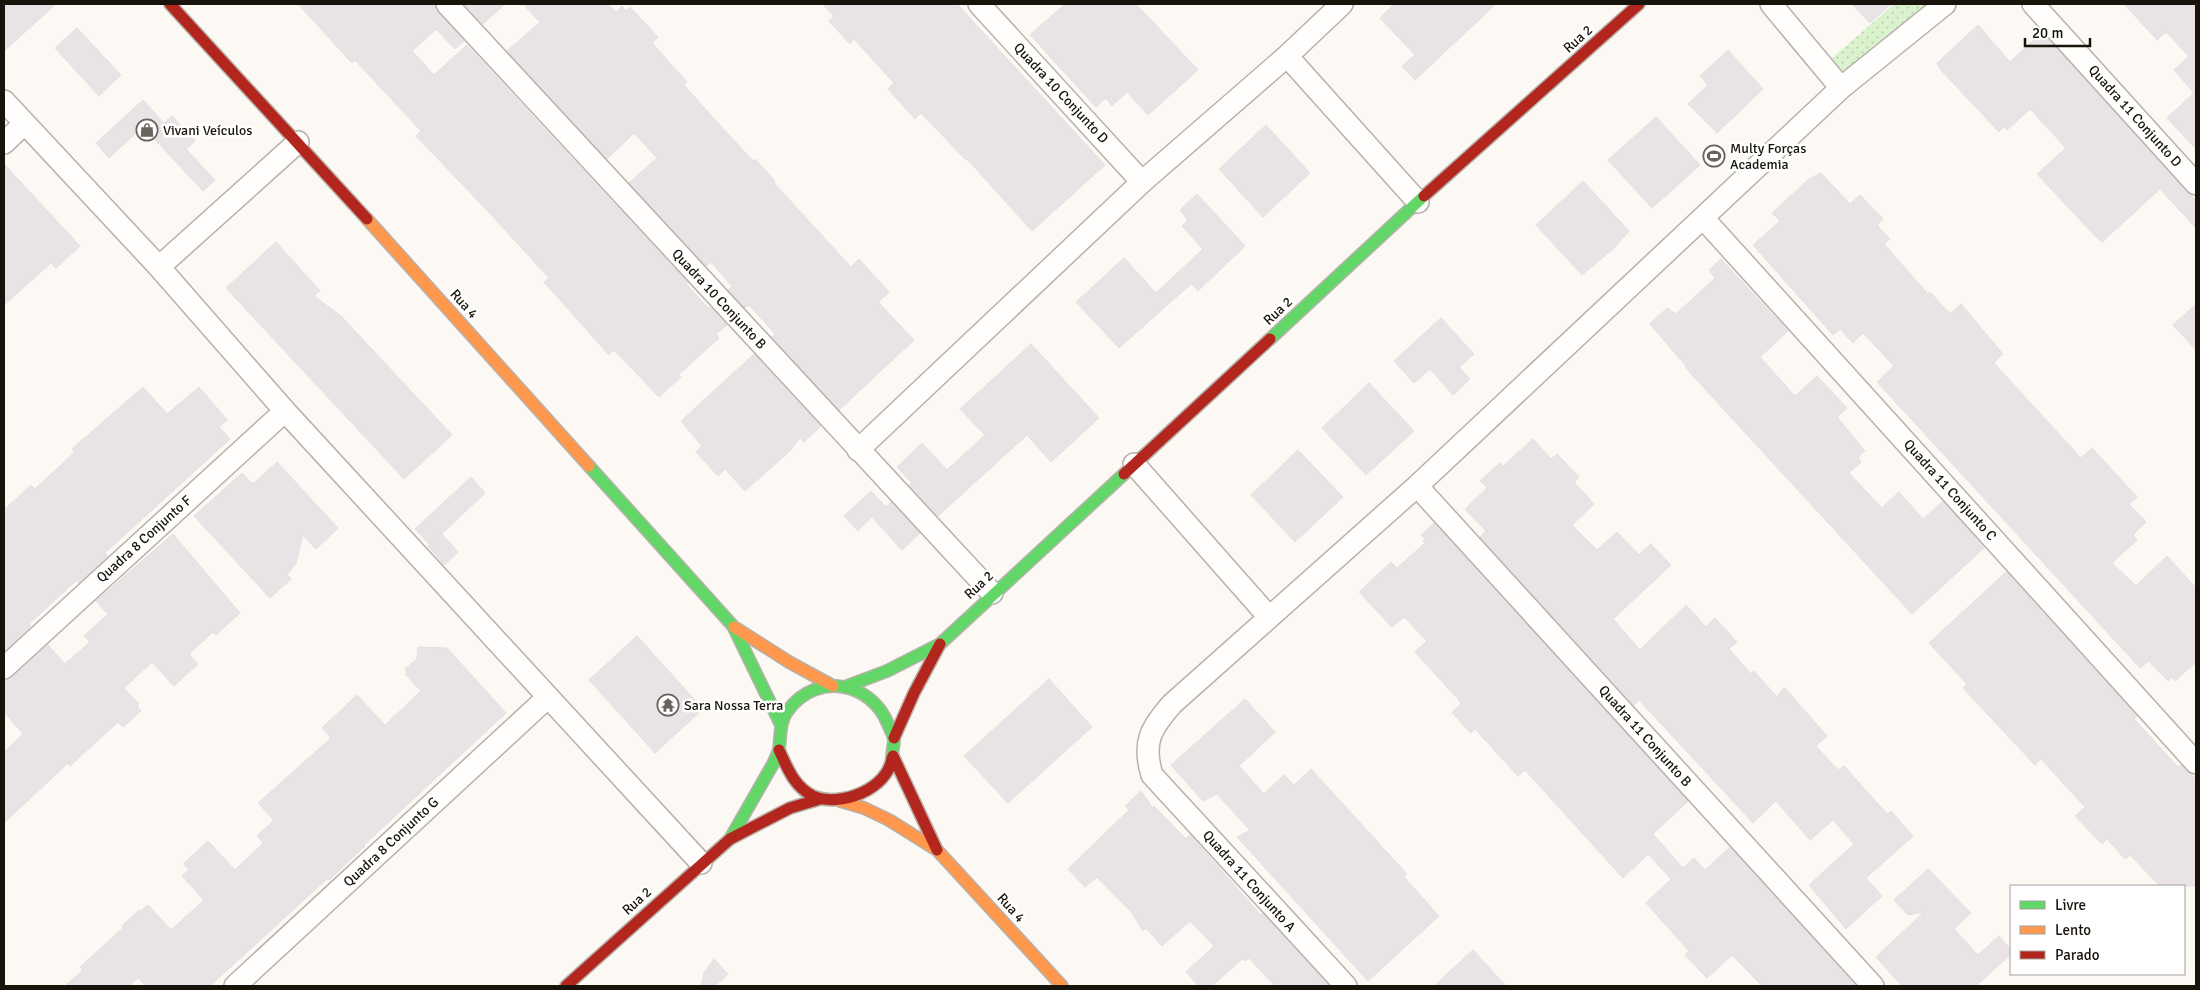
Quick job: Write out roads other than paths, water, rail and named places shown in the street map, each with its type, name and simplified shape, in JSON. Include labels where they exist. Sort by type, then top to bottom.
[{"type":"street","name":"Rua 4","points":[[170,4],[298,142],[733,626]]},
{"type":"street","name":"Quadra 10 Conjunto B","points":[[447,4],[992,593]]},
{"type":"street","name":"Quadra 10 Conjunto D","points":[[979,4],[1142,182]]},
{"type":"street","points":[[858,450],[1142,182],[1287,56],[1342,4]]},
{"type":"street","name":"Rua 2","points":[[940,644],[992,593],[1418,202],[1639,4]]},
{"type":"street","points":[[1771,4],[1841,88]]},
{"type":"street","points":[[1134,464],[1269,617],[1417,486],[1841,88],[1945,4]]},
{"type":"street","name":"Quadra 11 Conjunto D","points":[[2033,4],[2196,184]]},
{"type":"street","points":[[1287,56],[1418,202]]},
{"type":"street","points":[[4,101],[159,266],[285,411],[701,863]]},
{"type":"street","points":[[4,143],[24,124]]},
{"type":"street","points":[[159,266],[298,142]]},
{"type":"street","name":"Quadra 11 Conjunto C","points":[[1703,218],[2196,763]]},
{"type":"street","name":"Quadra 8 Conjunto F","points":[[4,668],[285,411]]},
{"type":"street","name":"Quadra 11 Conjunto B","points":[[1417,486],[1873,986]]},
{"type":"street","name":"Quadra 11 Conjunto A","points":[[1269,617],[1172,704],[1154,725],[1149,740],[1147,758],[1152,775],[1346,986]]},
{"type":"street","points":[[733,626],[789,662],[833,686]]},
{"type":"street","points":[[733,626],[781,725]]},
{"type":"street","points":[[937,850],[889,820],[864,808],[840,801],[820,799],[805,791],[792,780],[783,766],[779,750],[781,725],[789,710],[801,697],[816,689],[846,686],[887,671],[940,644]]},
{"type":"street","points":[[894,738],[914,693],[940,644]]},
{"type":"street","points":[[840,801],[858,797],[874,787],[886,773],[893,756],[894,738],[889,720],[879,704],[864,693],[846,686]]},
{"type":"street","name":"Quadra 8 Conjunto G","points":[[235,986],[548,697]]},
{"type":"street","points":[[730,839],[762,788],[779,750]]},
{"type":"street","points":[[893,756],[910,797],[937,850]]},
{"type":"street","points":[[730,839],[790,808],[820,799]]},
{"type":"street","name":"Rua 2","points":[[566,986],[730,839]]},
{"type":"street","name":"Rua 4","points":[[937,850],[1062,986]]},
{"type":"place","name":"Vivani Veículos","points":[[147,130]]},
{"type":"place","name":"Multy Forças Academia","points":[[1714,156]]},
{"type":"place","name":"Sara Nossa Terra","points":[[668,705]]}]
